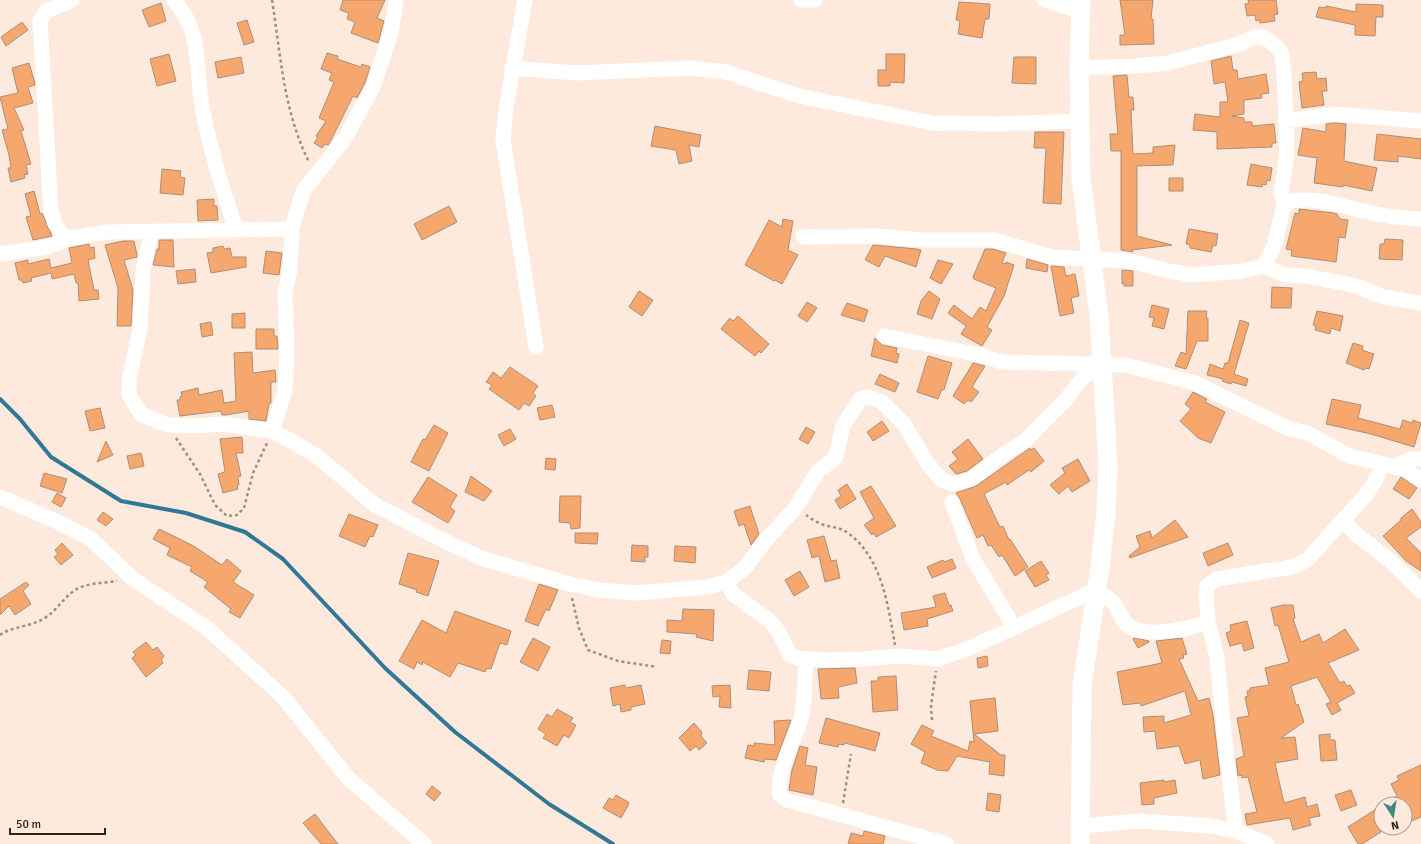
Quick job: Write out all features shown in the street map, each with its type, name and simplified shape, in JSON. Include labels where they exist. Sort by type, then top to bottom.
[{"type":"street","points":[[69,238],[62,234],[54,224],[50,211],[39,29],[40,21],[46,11],[72,0]]},
{"type":"street","points":[[174,0],[185,14],[196,39],[202,112],[219,179],[236,229]]},
{"type":"street","points":[[272,431],[285,390],[287,355],[285,293],[291,262],[292,229],[304,190],[345,138],[373,87],[391,32],[396,0]]},
{"type":"street","points":[[525,0],[512,68],[503,140],[536,347]]},
{"type":"street","points":[[801,0],[815,0]]},
{"type":"street","points":[[1044,0],[1081,5],[1079,68],[1081,178],[1099,316],[1108,473],[1106,512],[1082,685],[1080,835],[1140,822],[1210,826],[1236,830],[1267,844]]},
{"type":"street","points":[[1079,68],[1136,66],[1168,63],[1236,46],[1255,37],[1263,37],[1278,48],[1282,55],[1284,72],[1286,161],[1281,194],[1285,204],[1274,247],[1263,266]]},
{"type":"street","points":[[512,68],[576,73],[691,68],[726,72],[799,96],[932,123],[1000,124],[1079,121]]},
{"type":"street","points":[[1285,121],[1334,114],[1421,121]]},
{"type":"street","points":[[1285,204],[1290,200],[1322,200],[1391,217],[1421,219]]},
{"type":"street","points":[[0,254],[48,247],[69,238],[108,232],[292,229]]},
{"type":"street","points":[[152,231],[143,270],[140,329],[128,380],[130,395],[141,414],[167,425],[193,426],[224,424],[272,431],[318,457],[375,505],[451,544],[484,559],[570,584],[599,590],[637,593],[707,587],[726,582],[744,569],[766,540],[796,507],[819,470],[832,461],[836,456],[843,426],[860,399],[868,397],[882,402],[904,424],[928,464],[942,480],[952,484],[971,479],[1004,454],[1026,440],[1067,398],[1083,377],[1102,364]]},
{"type":"street","points":[[802,237],[876,236],[922,240],[994,240],[1052,257],[1130,261],[1168,272],[1193,275],[1242,271],[1263,266],[1286,275],[1306,276],[1357,286],[1383,298],[1421,303]]},
{"type":"street","points":[[884,336],[980,355],[1002,362],[1126,365],[1143,368],[1195,383],[1289,428],[1308,433],[1349,456],[1405,469],[1421,480]]},
{"type":"street","points":[[1236,830],[1226,752],[1217,658],[1208,621],[1206,594],[1207,586],[1217,579],[1292,567],[1307,560],[1371,489],[1388,465],[1411,459],[1421,459]]},
{"type":"street","points":[[0,497],[58,522],[91,539],[133,579],[207,628],[266,680],[300,716],[348,778],[424,844]]},
{"type":"street","points":[[952,502],[973,559],[1014,627]]},
{"type":"street","points":[[1343,520],[1356,534],[1393,563],[1421,591]]},
{"type":"street","points":[[726,582],[733,594],[769,620],[779,632],[790,655],[806,659],[865,659],[898,656],[938,659],[967,649],[1096,590]]},
{"type":"street","points":[[1096,590],[1113,602],[1128,626],[1145,633],[1198,626],[1208,621]]},
{"type":"street","points":[[806,659],[801,717],[788,753],[778,788],[780,795],[787,800],[947,844]]},
{"type":"path","points":[[272,0],[286,98],[296,133],[315,175]]},
{"type":"path","points":[[167,425],[200,474],[215,505],[227,516],[237,515],[244,508],[253,473],[272,431]]},
{"type":"path","points":[[796,507],[810,518],[827,526],[838,527],[864,548],[880,578],[889,610],[898,656]]},
{"type":"path","points":[[0,635],[17,627],[42,620],[51,614],[76,590],[88,585],[133,579]]},
{"type":"path","points":[[570,584],[579,628],[588,650],[618,661],[657,667]]},
{"type":"path","points":[[932,720],[931,706],[938,659]]},
{"type":"path","points":[[841,815],[851,754]]},
{"type":"building","points":[[343,0],[385,0],[377,18],[384,21],[378,43],[351,33],[355,22],[347,19],[349,13],[340,10]]},
{"type":"building","points":[[1120,0],[1153,0],[1151,19],[1153,19],[1154,44],[1120,45],[1120,35],[1125,35]]},
{"type":"building","points":[[1248,0],[1276,0],[1278,14],[1274,15],[1275,21],[1260,23],[1260,20],[1256,21],[1255,15],[1247,16],[1245,4],[1249,3]]},
{"type":"building","points":[[959,2],[990,4],[989,19],[985,19],[982,38],[958,34],[960,21],[956,20]]},
{"type":"building","points":[[161,3],[166,21],[149,27],[142,10]]},
{"type":"building","points":[[1356,4],[1383,5],[1383,17],[1376,17],[1375,36],[1355,35],[1355,25],[1316,17],[1319,7],[1326,8],[1326,6],[1356,12]]},
{"type":"building","points":[[247,20],[254,42],[244,45],[237,23]]},
{"type":"building","points":[[22,22],[28,30],[6,46],[1,37]]},
{"type":"building","points":[[327,53],[338,56],[337,59],[361,67],[362,64],[370,67],[365,83],[357,98],[353,96],[330,142],[328,145],[325,144],[322,148],[314,143],[318,137],[316,136],[326,121],[319,118],[334,82],[329,80],[332,73],[321,69]]},
{"type":"building","points":[[169,54],[176,81],[157,86],[150,59]]},
{"type":"building","points":[[886,54],[905,54],[904,83],[890,82],[890,86],[878,86],[878,70],[886,70]]},
{"type":"building","points":[[1231,56],[1233,70],[1237,70],[1238,79],[1266,74],[1269,93],[1261,94],[1262,98],[1244,100],[1244,114],[1232,116],[1244,118],[1244,122],[1252,122],[1252,126],[1274,124],[1276,143],[1272,143],[1272,147],[1217,149],[1217,132],[1193,130],[1195,114],[1220,117],[1220,102],[1228,102],[1225,82],[1214,84],[1211,61]]},
{"type":"building","points":[[241,57],[244,73],[218,78],[215,62]]},
{"type":"building","points":[[1014,57],[1036,57],[1036,84],[1012,83]]},
{"type":"building","points":[[29,63],[35,85],[28,87],[33,103],[14,108],[24,130],[21,131],[31,164],[26,165],[28,174],[24,175],[25,178],[11,182],[8,168],[11,168],[9,155],[2,130],[8,129],[0,97],[18,93],[12,68]]},
{"type":"building","points":[[1316,72],[1317,79],[1326,78],[1327,91],[1322,91],[1324,105],[1302,108],[1299,82],[1303,81],[1302,73]]},
{"type":"building","points":[[1127,75],[1129,97],[1133,97],[1134,110],[1131,110],[1133,154],[1153,153],[1153,147],[1175,145],[1173,165],[1137,166],[1137,236],[1172,245],[1132,250],[1133,252],[1121,250],[1121,151],[1111,151],[1110,134],[1118,134],[1113,76]]},
{"type":"building","points":[[1326,124],[1346,124],[1344,161],[1377,168],[1372,191],[1343,185],[1343,187],[1314,183],[1317,158],[1298,155],[1303,128],[1326,132]]},
{"type":"building","points":[[655,126],[701,135],[699,147],[689,145],[692,161],[679,164],[676,150],[651,146]]},
{"type":"building","points":[[1035,132],[1064,132],[1061,204],[1043,203],[1046,148],[1034,148]]},
{"type":"building","points":[[1377,134],[1421,139],[1421,159],[1398,156],[1398,162],[1374,160]]},
{"type":"building","points":[[1251,164],[1272,168],[1270,181],[1267,180],[1266,185],[1262,184],[1262,187],[1247,185]]},
{"type":"building","points":[[162,169],[181,171],[180,177],[185,178],[183,195],[160,193]]},
{"type":"building","points":[[1169,178],[1183,178],[1183,191],[1169,191]]},
{"type":"building","points":[[34,191],[40,214],[42,213],[52,236],[33,240],[26,217],[31,216],[25,194]]},
{"type":"building","points":[[214,199],[214,206],[217,206],[218,220],[198,221],[197,200]]},
{"type":"building","points":[[449,206],[457,222],[422,240],[414,224]]},
{"type":"building","points":[[1299,209],[1334,213],[1337,214],[1340,219],[1348,220],[1345,238],[1339,237],[1336,262],[1291,256],[1292,250],[1286,249],[1295,213],[1299,214]]},
{"type":"building","points":[[783,219],[793,221],[788,250],[798,255],[782,284],[745,265],[769,220],[782,227]]},
{"type":"building","points":[[1189,229],[1218,234],[1216,246],[1213,245],[1211,252],[1190,248],[1190,245],[1186,244]]},
{"type":"building","points":[[1385,239],[1403,240],[1402,260],[1379,259],[1380,244],[1384,244]]},
{"type":"building","points":[[159,240],[173,240],[174,267],[153,265],[157,249],[159,249]]},
{"type":"building","points":[[123,241],[134,241],[137,255],[137,257],[124,260],[133,290],[131,326],[117,326],[118,288],[105,245]]},
{"type":"building","points":[[89,244],[90,248],[94,247],[95,258],[88,260],[94,290],[98,290],[99,299],[79,301],[78,283],[76,283],[74,274],[52,279],[51,273],[31,278],[32,281],[23,283],[22,280],[19,280],[15,263],[28,260],[28,264],[49,259],[51,268],[72,263],[69,248]]},
{"type":"building","points":[[873,245],[921,250],[916,267],[885,256],[879,267],[865,260]]},
{"type":"building","points":[[223,246],[224,249],[230,248],[232,257],[246,257],[246,267],[211,273],[207,253],[213,252],[213,248]]},
{"type":"building","points":[[985,249],[993,249],[1006,253],[1002,263],[1006,264],[1006,262],[1014,265],[1004,296],[987,327],[992,330],[982,346],[961,334],[966,326],[948,313],[954,305],[972,319],[980,307],[986,311],[996,288],[974,279],[973,277]]},
{"type":"building","points":[[266,251],[282,253],[279,275],[263,273]]},
{"type":"building","points":[[1027,259],[1048,265],[1047,272],[1026,268]]},
{"type":"building","points":[[938,260],[953,264],[941,284],[930,278]]},
{"type":"building","points":[[1051,266],[1064,267],[1066,276],[1075,274],[1079,296],[1071,298],[1074,313],[1060,316]]},
{"type":"building","points":[[195,269],[196,282],[178,284],[176,271]]},
{"type":"building","points":[[1122,270],[1133,271],[1133,286],[1124,286],[1124,283],[1122,284]]},
{"type":"building","points":[[1272,287],[1292,288],[1291,308],[1271,308]]},
{"type":"building","points":[[639,291],[653,300],[642,316],[629,307]]},
{"type":"building","points":[[929,291],[940,299],[932,319],[917,314],[921,301]]},
{"type":"building","points":[[807,302],[817,308],[807,322],[798,316]]},
{"type":"building","points":[[847,303],[868,310],[864,322],[841,315]]},
{"type":"building","points":[[1152,305],[1169,309],[1164,329],[1152,326],[1154,318],[1149,317]]},
{"type":"building","points":[[1188,311],[1207,311],[1206,318],[1208,318],[1208,341],[1197,341],[1186,369],[1175,366],[1181,352],[1186,354]]},
{"type":"building","points":[[1317,311],[1343,316],[1340,331],[1331,328],[1330,334],[1315,330],[1316,326],[1313,325]]},
{"type":"building","points":[[245,313],[245,328],[232,328],[232,314]]},
{"type":"building","points":[[738,316],[769,344],[761,353],[759,351],[755,356],[721,329],[730,318],[733,321]]},
{"type":"building","points":[[1240,320],[1249,323],[1234,374],[1248,379],[1246,386],[1232,382],[1231,384],[1222,381],[1223,379],[1207,375],[1210,364],[1223,369],[1225,363],[1228,363]]},
{"type":"building","points":[[211,322],[213,335],[202,337],[200,324]]},
{"type":"building","points":[[256,329],[274,329],[274,336],[277,336],[278,349],[256,349]]},
{"type":"building","points":[[875,338],[882,345],[897,348],[896,353],[899,354],[897,363],[871,356]]},
{"type":"building","points":[[1353,343],[1363,346],[1362,350],[1374,354],[1369,369],[1365,368],[1364,370],[1346,363]]},
{"type":"building","points":[[252,352],[253,373],[275,370],[276,382],[271,382],[271,403],[269,404],[266,421],[249,419],[249,411],[226,415],[222,415],[221,411],[180,416],[177,400],[180,400],[180,397],[182,396],[181,392],[198,388],[199,395],[222,390],[224,403],[236,401],[234,353]]},
{"type":"building","points":[[928,356],[952,363],[944,390],[942,389],[938,399],[917,392]]},
{"type":"building","points":[[973,363],[985,366],[972,387],[979,392],[971,402],[968,400],[964,404],[953,396]]},
{"type":"building","points":[[510,367],[538,386],[533,393],[536,396],[529,406],[524,403],[519,410],[489,389],[492,385],[486,382],[493,372],[501,378]]},
{"type":"building","points":[[880,374],[899,383],[895,392],[875,384]]},
{"type":"building","points":[[1193,392],[1207,399],[1205,402],[1225,412],[1211,443],[1198,438],[1180,421],[1191,409],[1185,404]]},
{"type":"building","points":[[1332,399],[1361,405],[1358,418],[1400,429],[1403,420],[1412,423],[1413,420],[1421,423],[1414,447],[1371,434],[1326,424]]},
{"type":"building","points":[[552,405],[555,417],[540,420],[537,408]]},
{"type":"building","points":[[100,408],[105,428],[90,431],[85,411]]},
{"type":"building","points":[[882,421],[889,431],[873,441],[867,432]]},
{"type":"building","points":[[434,425],[448,433],[429,471],[411,462],[423,439],[425,440]]},
{"type":"building","points":[[806,427],[815,432],[808,444],[799,439]]},
{"type":"building","points":[[510,429],[516,439],[504,446],[498,435]]},
{"type":"building","points":[[242,437],[243,453],[236,453],[241,476],[238,477],[238,489],[223,493],[218,474],[225,472],[220,439]]},
{"type":"building","points":[[968,439],[983,459],[967,471],[956,474],[949,466],[958,459],[952,452]]},
{"type":"building","points":[[106,441],[113,455],[97,462]]},
{"type":"building","points":[[1030,448],[1031,450],[1034,448],[1044,461],[1031,472],[1029,470],[1007,485],[1006,482],[984,494],[1000,527],[1003,526],[1009,540],[1010,539],[1028,567],[1015,576],[1002,555],[999,557],[991,545],[988,546],[983,535],[977,538],[956,493],[976,486]]},
{"type":"building","points":[[141,453],[144,466],[130,469],[127,456]]},
{"type":"building","points":[[546,458],[556,459],[555,470],[545,469]]},
{"type":"building","points":[[1078,459],[1090,481],[1072,492],[1068,486],[1059,494],[1050,485],[1065,473],[1062,468]]},
{"type":"building","points":[[44,473],[67,479],[62,493],[40,486]]},
{"type":"building","points":[[471,476],[492,491],[484,501],[465,492]]},
{"type":"building","points":[[428,477],[457,495],[450,507],[455,511],[448,523],[412,502]]},
{"type":"building","points":[[1401,477],[1417,488],[1409,499],[1393,489]]},
{"type":"building","points":[[847,484],[856,499],[840,509],[835,500],[841,496],[838,490]]},
{"type":"building","points":[[871,486],[896,526],[876,537],[874,533],[872,535],[864,525],[874,518],[860,492]]},
{"type":"building","points":[[57,493],[66,498],[61,507],[52,502]]},
{"type":"building","points":[[560,496],[581,496],[580,528],[571,529],[570,523],[559,522]]},
{"type":"building","points":[[750,506],[759,534],[751,545],[744,524],[739,526],[734,511]]},
{"type":"building","points":[[1412,509],[1421,522],[1421,527],[1406,538],[1421,553],[1421,571],[1406,561],[1383,536]]},
{"type":"building","points":[[103,512],[113,519],[106,526],[97,520]]},
{"type":"building","points":[[349,514],[378,525],[373,537],[370,536],[365,547],[339,536]]},
{"type":"building","points":[[1175,520],[1188,537],[1130,558],[1129,556],[1140,547],[1136,536],[1150,531],[1152,538]]},
{"type":"building","points":[[159,529],[192,545],[222,565],[227,559],[241,571],[233,582],[254,595],[240,618],[229,612],[231,609],[204,587],[208,582],[190,571],[192,567],[167,555],[170,548],[153,539]]},
{"type":"building","points":[[575,533],[598,533],[597,544],[575,543]]},
{"type":"building","points":[[824,536],[831,561],[836,560],[840,578],[825,582],[819,556],[812,558],[807,540]]},
{"type":"building","points":[[62,543],[73,555],[61,565],[54,557],[58,554],[55,550]]},
{"type":"building","points":[[1228,543],[1233,555],[1208,566],[1203,553]]},
{"type":"building","points":[[632,545],[648,546],[648,557],[645,557],[645,562],[631,561]]},
{"type":"building","points":[[675,546],[696,547],[695,563],[674,561]]},
{"type":"building","points":[[408,553],[439,561],[428,596],[416,592],[417,590],[399,584]]},
{"type":"building","points":[[952,559],[956,568],[932,578],[927,567],[943,560],[944,562]]},
{"type":"building","points":[[1041,561],[1049,573],[1046,575],[1049,580],[1035,587],[1025,571]]},
{"type":"building","points":[[800,571],[809,587],[794,596],[785,580]]},
{"type":"building","points":[[26,582],[29,585],[23,591],[31,604],[15,615],[9,606],[0,615],[0,599]]},
{"type":"building","points":[[539,584],[558,590],[549,611],[546,609],[538,626],[525,621]]},
{"type":"building","points":[[945,593],[949,605],[951,605],[953,611],[927,619],[928,626],[904,630],[901,613],[936,607],[933,596]]},
{"type":"building","points":[[1283,605],[1293,605],[1295,618],[1293,619],[1301,642],[1319,634],[1323,643],[1345,629],[1359,650],[1328,663],[1340,683],[1344,681],[1347,686],[1350,685],[1355,693],[1337,703],[1341,710],[1332,715],[1326,704],[1331,702],[1317,677],[1291,686],[1296,705],[1298,704],[1304,722],[1281,738],[1295,737],[1298,759],[1275,763],[1284,803],[1305,797],[1307,807],[1317,804],[1320,816],[1309,818],[1311,825],[1293,830],[1290,818],[1247,825],[1245,814],[1257,812],[1248,777],[1242,778],[1242,775],[1238,776],[1236,759],[1244,756],[1237,718],[1249,716],[1245,697],[1248,696],[1247,691],[1250,691],[1250,688],[1269,685],[1265,668],[1289,662],[1278,625],[1275,626],[1271,608]]},
{"type":"building","points":[[683,609],[714,610],[713,641],[696,637],[697,634],[667,632],[667,620],[682,621]]},
{"type":"building","points":[[455,611],[511,631],[507,645],[500,643],[491,669],[487,668],[485,672],[458,663],[450,677],[423,662],[422,665],[417,662],[414,669],[399,661],[422,620],[446,633]]},
{"type":"building","points":[[1247,621],[1254,648],[1244,651],[1242,643],[1230,646],[1226,633],[1231,631],[1230,625]]},
{"type":"building","points":[[533,638],[550,647],[538,671],[520,662]]},
{"type":"building","points":[[1135,638],[1149,642],[1138,648],[1133,639]]},
{"type":"building","points":[[1182,638],[1187,654],[1183,655],[1184,658],[1179,659],[1198,701],[1209,698],[1213,715],[1220,775],[1203,779],[1200,760],[1185,764],[1179,746],[1157,749],[1155,731],[1144,732],[1143,717],[1164,716],[1164,723],[1191,715],[1185,691],[1141,706],[1140,703],[1123,705],[1117,672],[1162,663],[1156,641]]},
{"type":"building","points":[[662,640],[671,641],[670,654],[660,653]]},
{"type":"building","points":[[146,642],[153,650],[157,647],[164,656],[161,660],[163,663],[146,677],[132,658],[136,655],[133,652]]},
{"type":"building","points":[[987,656],[988,666],[978,668],[977,658]]},
{"type":"building","points":[[855,668],[857,683],[838,687],[839,698],[821,699],[818,669]]},
{"type":"building","points":[[749,670],[771,672],[769,691],[747,689]]},
{"type":"building","points":[[896,676],[898,710],[873,712],[871,681],[878,681],[878,677]]},
{"type":"building","points":[[625,685],[626,688],[641,685],[645,704],[631,707],[631,710],[621,712],[620,704],[613,706],[610,688]]},
{"type":"building","points":[[730,685],[731,708],[719,707],[720,696],[713,697],[712,686]]},
{"type":"building","points":[[995,698],[998,731],[974,734],[1001,755],[1005,755],[1004,776],[989,774],[990,762],[957,756],[948,771],[937,770],[921,763],[925,752],[911,744],[922,725],[934,731],[931,736],[968,751],[970,741],[974,742],[970,701]]},
{"type":"building","points":[[557,709],[573,718],[570,722],[576,725],[569,738],[564,735],[557,746],[543,738],[546,734],[538,729],[547,714],[552,717]]},
{"type":"building","points":[[826,718],[880,733],[875,751],[845,743],[844,745],[839,744],[838,747],[819,743]]},
{"type":"building","points":[[791,720],[776,760],[765,759],[764,762],[745,758],[748,745],[754,746],[754,743],[775,745],[774,721]]},
{"type":"building","points":[[694,723],[702,732],[701,736],[707,743],[699,750],[696,746],[690,751],[679,738]]},
{"type":"building","points":[[1330,734],[1330,740],[1335,740],[1337,760],[1321,761],[1319,735]]},
{"type":"building","points":[[800,746],[808,748],[805,765],[817,767],[813,795],[789,790],[792,770]]},
{"type":"building","points":[[1421,765],[1421,817],[1413,820],[1413,796],[1397,796],[1391,784],[1399,780],[1397,776]]},
{"type":"building","points":[[1164,780],[1164,782],[1175,780],[1177,793],[1154,798],[1154,804],[1142,805],[1140,783]]},
{"type":"building","points":[[432,786],[441,793],[434,801],[426,794]]},
{"type":"building","points":[[1351,790],[1357,805],[1341,811],[1335,795]]},
{"type":"building","points":[[988,793],[1001,795],[999,812],[986,810]]},
{"type":"building","points":[[616,795],[629,804],[621,818],[603,808],[609,798],[613,800]]},
{"type":"building","points":[[1373,811],[1373,836],[1375,836],[1362,844],[1358,844],[1348,827]]},
{"type":"building","points":[[315,814],[338,844],[321,844],[303,823]]},
{"type":"building","points":[[864,831],[885,836],[883,844],[848,844],[851,833],[863,836]]},
{"type":"waterway","points":[[0,399],[20,419],[51,457],[121,501],[186,513],[245,532],[283,559],[385,668],[455,732],[549,804],[613,844]]}]
